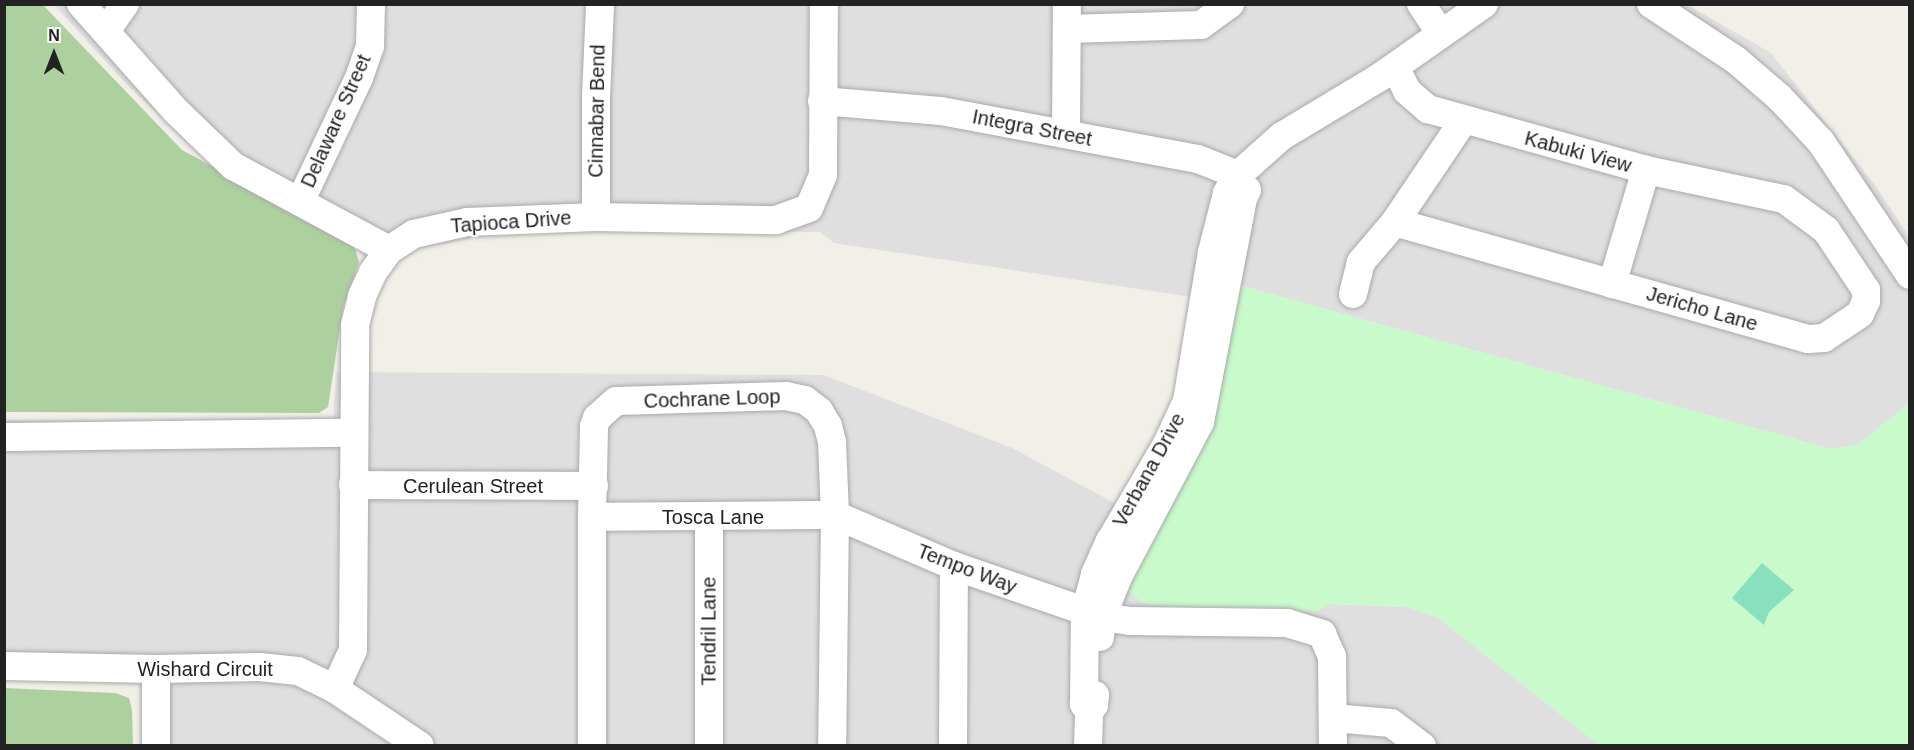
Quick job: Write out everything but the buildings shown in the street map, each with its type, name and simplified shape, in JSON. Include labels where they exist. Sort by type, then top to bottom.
[{"type":"street","points":[[81,4],[177,112],[233,166],[389,250]]},
{"type":"street","points":[[106,31],[125,4]]},
{"type":"street","name":"Delaware Street","points":[[300,202],[359,78],[370,46],[371,4]]},
{"type":"street","name":"Cinnabar Bend","points":[[596,217],[596,97],[600,4]]},
{"type":"street","name":"Tapioca Drive","points":[[335,689],[352,650],[355,325],[362,296],[373,272],[389,250],[414,234],[467,222],[596,217],[776,220],[809,208],[822,175],[824,4]]},
{"type":"street","points":[[1066,134],[1067,17],[1201,25],[1230,4]]},
{"type":"street","points":[[1420,4],[1442,34]]},
{"type":"street","points":[[1651,4],[1736,60],[1780,98],[1821,142],[1910,274]]},
{"type":"street","name":"Verbana Drive","points":[[1088,746],[1089,711],[1094,705],[1095,574],[1110,541],[1167,444],[1186,401],[1220,214],[1227,193],[1245,169],[1291,130],[1395,67],[1486,6]]},
{"type":"street","name":"Kabuki View","points":[[1395,67],[1407,91],[1428,109],[1463,121],[1646,170],[1784,199]]},
{"type":"street","name":"Integra Street","points":[[822,101],[941,111],[1245,169]]},
{"type":"street","points":[[1353,294],[1360,262],[1395,222],[1463,121]]},
{"type":"street","points":[[1612,284],[1646,170]]},
{"type":"street","name":"Jericho Lane","points":[[1395,222],[1808,339],[1824,338],[1860,314],[1866,301],[1866,290],[1826,230],[1784,199]]},
{"type":"street","name":"Cochrane Loop","points":[[592,746],[594,426],[604,410],[616,401],[786,396],[805,400],[819,411],[828,426],[832,442],[835,515],[832,746]]},
{"type":"street","points":[[4,437],[353,433]]},
{"type":"street","name":"Cerulean Street","points":[[353,485],[594,486]]},
{"type":"street","name":"Tempo Way","points":[[835,515],[954,566],[1093,615],[1130,621],[1287,623],[1322,634],[1332,656],[1333,732]]},
{"type":"street","name":"Tosca Lane","points":[[592,517],[835,515]]},
{"type":"street","name":"Tendril Lane","points":[[709,517],[709,746]]},
{"type":"street","points":[[953,746],[954,566]]},
{"type":"street","name":"Wishard Circuit","points":[[4,666],[156,669],[260,667],[298,671],[335,689],[420,746]]},
{"type":"street","points":[[156,669],[156,746]]},
{"type":"street","points":[[1333,732],[1391,723],[1422,746]]},
{"type":"shaded area","points":[[54,5],[1688,5],[1771,53],[1875,185],[1909,236],[1909,404],[1858,444],[1831,449],[1242,286],[1231,303],[834,243],[820,232],[515,231],[408,250],[196,150],[128,86]]},
{"type":"shaded area","points":[[336,372],[824,375],[1012,448],[1316,611],[1330,604],[1406,607],[1437,617],[1599,745],[142,746],[143,677],[5,672],[5,420],[333,423]]},
{"type":"green space","points":[[5,5],[43,5],[182,150],[353,242],[359,262],[343,308],[328,407],[319,413],[5,412]]},
{"type":"green space","points":[[1242,286],[1831,449],[1858,444],[1909,404],[1909,745],[1599,745],[1437,617],[1406,607],[1330,604],[1316,611],[1179,611],[1141,602],[1128,590],[1136,550],[1204,427]]},
{"type":"green space","points":[[1762,563],[1794,590],[1769,612],[1764,625],[1732,598]]},
{"type":"green space","points":[[5,688],[115,693],[129,698],[132,710],[133,745],[5,745]]}]
